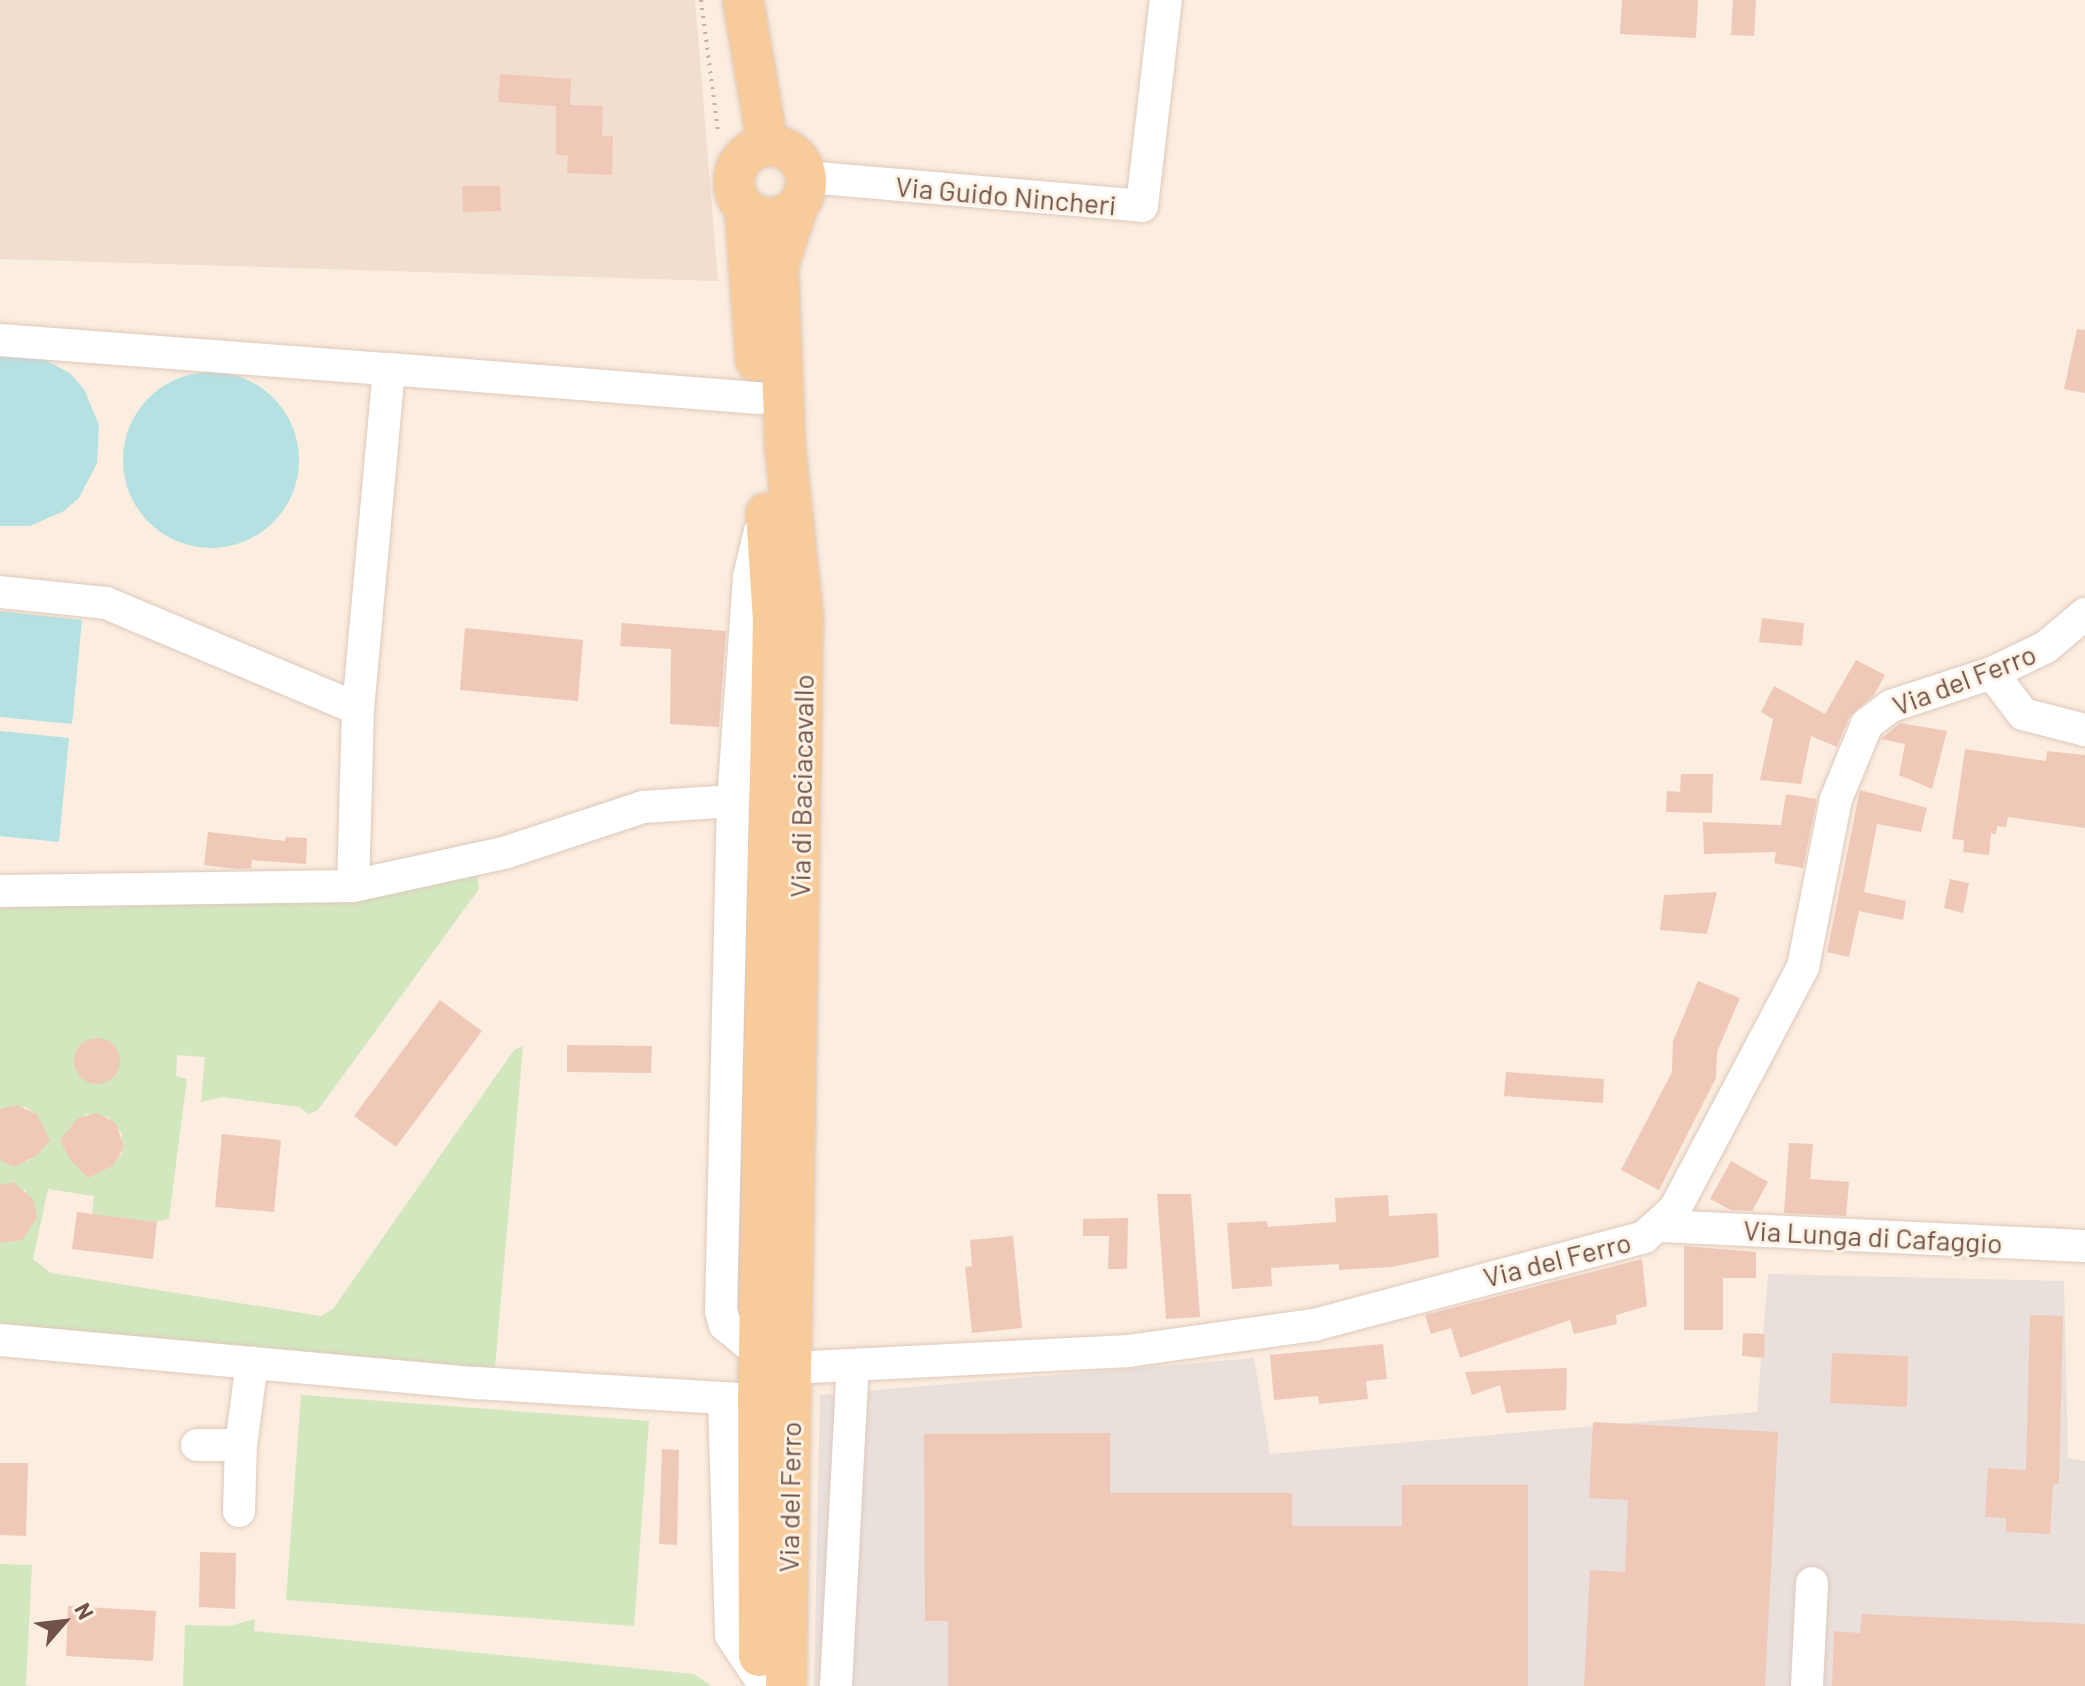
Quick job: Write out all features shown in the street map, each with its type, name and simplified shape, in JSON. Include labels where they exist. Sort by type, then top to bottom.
[{"type":"main road","points":[[743,0],[750,66],[768,146],[795,155],[802,193],[771,219],[745,209]]},
{"type":"main road","name":"Via di Baciacavallo","points":[[768,146],[744,156],[737,167],[735,194],[745,209],[773,621],[775,1361]]},
{"type":"main road","name":"Via di Baciacavallo","points":[[775,1361],[803,617],[785,445],[778,266],[802,193]]},
{"type":"main road","name":"Via del Ferro","points":[[768,1683],[741,1399],[775,1361]]},
{"type":"main road","name":"Via del Ferro","points":[[768,1683],[775,1361]]},
{"type":"street","points":[[750,66],[763,0]]},
{"type":"street","name":"Via Guido Nincheri","points":[[802,193],[1142,206],[1166,0]]},
{"type":"street","points":[[0,340],[759,398]]},
{"type":"street","points":[[353,886],[358,709],[389,369]]},
{"type":"street","points":[[766,509],[749,577],[733,801],[721,1311],[725,1325],[775,1361]]},
{"type":"street","points":[[0,592],[106,603],[358,709]]},
{"type":"street","name":"Via del Ferro","points":[[775,1361],[853,1365],[1128,1351],[1314,1325],[1434,1289],[1608,1249],[1662,1226],[1782,1015],[1803,967],[1836,799],[1867,724],[1902,701],[1992,673],[2046,647],[2085,614]]},
{"type":"street","points":[[1992,673],[2023,714],[2085,730]]},
{"type":"street","points":[[0,891],[353,886],[507,852],[643,807],[733,801]]},
{"type":"street","name":"Via Lunga di Cafaggio","points":[[1662,1226],[2085,1246]]},
{"type":"street","points":[[0,1340],[252,1363],[741,1399]]},
{"type":"street","points":[[239,1511],[241,1445],[252,1363]]},
{"type":"street","name":"Via del Ferro","points":[[836,1686],[853,1365]]},
{"type":"street","points":[[197,1445],[241,1445]]},
{"type":"street","points":[[1807,1686],[1812,1583]]},
{"type":"path","points":[[701,0],[718,131]]},
{"type":"shaded area","points":[[0,0],[695,0],[718,281],[0,259]]},
{"type":"shaded area","points":[[1768,1274],[2064,1281],[2068,1458],[2085,1461],[2085,1686],[814,1686],[820,1395],[1254,1358],[1270,1454],[1757,1412]]},
{"type":"green space","points":[[477,875],[479,889],[318,1110],[309,1114],[299,1107],[222,1097],[201,1102],[205,1057],[177,1055],[176,1076],[187,1079],[169,1218],[157,1222],[92,1214],[94,1196],[48,1189],[33,1259],[51,1273],[321,1316],[333,1309],[514,1050],[523,1046],[495,1368],[0,1324],[0,1243],[22,1239],[37,1218],[25,1190],[0,1185],[0,1160],[18,1164],[30,1160],[40,1151],[45,1132],[37,1114],[25,1107],[0,1109],[0,900],[306,902]],"holes":[[[98,1038],[112,1043],[120,1059],[114,1077],[97,1084],[80,1075],[74,1061],[84,1042]],[[86,1114],[108,1117],[122,1134],[122,1154],[103,1171],[84,1171],[66,1152],[69,1128]]]},
{"type":"green space","points":[[301,1395],[649,1421],[634,1626],[286,1600]]},
{"type":"green space","points":[[0,1564],[32,1565],[26,1685],[32,1686],[0,1686]]},
{"type":"green space","points":[[255,1619],[254,1631],[694,1674],[711,1686],[183,1686],[185,1625],[229,1626]]},
{"type":"water","points":[[0,353],[37,355],[71,374],[84,389],[99,425],[97,463],[79,498],[64,511],[30,526],[0,526]]},
{"type":"water","points":[[211,372],[245,379],[273,398],[292,426],[299,460],[292,494],[273,522],[245,541],[211,548],[177,541],[149,522],[130,494],[123,460],[130,426],[149,398],[177,379]]},
{"type":"water","points":[[0,611],[82,620],[72,724],[0,717]]},
{"type":"water","points":[[0,731],[69,738],[59,842],[0,836]]},
{"type":"building","points":[[1622,0],[1698,0],[1696,38],[1620,34]]},
{"type":"building","points":[[1733,0],[1756,0],[1754,36],[1731,35]]},
{"type":"building","points":[[500,74],[571,79],[570,105],[603,106],[602,136],[613,136],[612,175],[567,173],[568,155],[556,155],[556,106],[498,102]]},
{"type":"building","points":[[462,186],[500,186],[501,211],[463,212]]},
{"type":"building","points":[[2077,329],[2085,330],[2085,393],[2064,389]]},
{"type":"building","points":[[1762,618],[1804,623],[1802,646],[1759,642]]},
{"type":"building","points":[[622,623],[726,631],[719,727],[670,724],[671,649],[620,646]]},
{"type":"building","points":[[465,628],[583,640],[578,701],[460,690]]},
{"type":"building","points":[[1856,660],[1885,675],[1874,695],[1850,716],[1837,747],[1811,736],[1801,784],[1760,780],[1773,719],[1761,712],[1774,686],[1825,714]]},
{"type":"building","points":[[1900,723],[1947,731],[1932,789],[1899,775],[1905,744],[1881,739]]},
{"type":"building","points":[[1965,749],[2046,761],[2047,751],[2085,755],[2085,828],[2008,817],[2006,827],[1997,826],[1996,834],[1991,833],[1989,855],[1963,852],[1964,840],[1952,839]]},
{"type":"building","points":[[1681,774],[1713,774],[1712,813],[1666,812],[1667,791],[1680,792]]},
{"type":"building","points":[[1860,790],[1927,808],[1921,832],[1877,824],[1864,892],[1906,901],[1903,920],[1859,911],[1849,957],[1827,952]]},
{"type":"building","points":[[1786,794],[1817,799],[1803,868],[1774,863],[1776,852],[1704,854],[1703,822],[1781,825]]},
{"type":"building","points":[[208,832],[285,841],[286,837],[307,838],[306,864],[252,860],[251,868],[204,865]]},
{"type":"building","points":[[1950,879],[1969,883],[1963,913],[1944,908]]},
{"type":"building","points":[[1717,892],[1707,934],[1660,930],[1664,895]]},
{"type":"building","points":[[1698,981],[1740,998],[1717,1052],[1716,1078],[1659,1190],[1621,1170],[1672,1072],[1673,1041]]},
{"type":"building","points":[[440,1000],[482,1031],[396,1147],[354,1116]]},
{"type":"building","points":[[97,1038],[113,1045],[120,1061],[113,1077],[97,1084],[81,1077],[74,1061],[81,1045]]},
{"type":"building","points":[[567,1045],[652,1046],[651,1073],[567,1072]]},
{"type":"building","points":[[1506,1072],[1604,1079],[1603,1103],[1504,1096]]},
{"type":"building","points":[[16,1105],[37,1114],[50,1140],[36,1156],[14,1167],[0,1160],[0,1109]]},
{"type":"building","points":[[97,1113],[116,1123],[124,1147],[114,1165],[88,1178],[69,1158],[60,1140],[78,1118]]},
{"type":"building","points":[[222,1134],[281,1140],[274,1212],[215,1207]]},
{"type":"building","points":[[1789,1143],[1813,1144],[1810,1179],[1849,1182],[1846,1216],[1784,1213]]},
{"type":"building","points":[[1731,1161],[1768,1182],[1752,1211],[1731,1210],[1710,1199]]},
{"type":"building","points":[[13,1182],[33,1199],[37,1218],[22,1240],[0,1243],[0,1185]]},
{"type":"building","points":[[1157,1194],[1191,1194],[1200,1317],[1166,1319]]},
{"type":"building","points":[[1388,1195],[1389,1216],[1437,1213],[1439,1257],[1392,1267],[1339,1270],[1339,1264],[1271,1268],[1272,1286],[1232,1289],[1227,1223],[1267,1221],[1268,1227],[1336,1222],[1335,1198]]},
{"type":"building","points":[[77,1212],[157,1222],[153,1259],[72,1249]]},
{"type":"building","points":[[1128,1218],[1127,1269],[1108,1269],[1109,1236],[1083,1236],[1083,1219]]},
{"type":"building","points":[[1013,1236],[1022,1328],[972,1333],[965,1267],[972,1266],[970,1240]]},
{"type":"building","points":[[1684,1246],[1756,1252],[1756,1278],[1723,1278],[1723,1330],[1684,1330]]},
{"type":"building","points":[[1642,1259],[1647,1306],[1616,1315],[1617,1324],[1574,1334],[1570,1320],[1460,1358],[1451,1328],[1431,1334],[1425,1315]]},
{"type":"building","points":[[2030,1315],[2063,1316],[2059,1484],[2053,1484],[2050,1534],[2006,1532],[2006,1518],[1985,1517],[1988,1468],[2026,1470]]},
{"type":"building","points":[[1743,1333],[1765,1334],[1764,1358],[1742,1356]]},
{"type":"building","points":[[1383,1344],[1387,1379],[1366,1381],[1368,1399],[1319,1404],[1318,1396],[1274,1400],[1270,1355]]},
{"type":"building","points":[[1832,1353],[1908,1356],[1907,1407],[1830,1403]]},
{"type":"building","points":[[1567,1368],[1566,1410],[1506,1413],[1500,1385],[1472,1395],[1465,1372]]},
{"type":"building","points":[[1593,1422],[1778,1432],[1765,1686],[1584,1686],[1590,1570],[1625,1572],[1628,1500],[1589,1498]]},
{"type":"building","points":[[1110,1433],[1110,1493],[1292,1493],[1292,1526],[1402,1526],[1402,1485],[1528,1485],[1528,1686],[948,1686],[948,1621],[925,1621],[924,1434]]},
{"type":"building","points":[[662,1449],[679,1450],[677,1545],[659,1544]]},
{"type":"building","points":[[0,1463],[28,1463],[26,1536],[0,1535]]},
{"type":"building","points":[[200,1552],[236,1553],[235,1609],[199,1607]]},
{"type":"building","points":[[68,1606],[156,1611],[153,1661],[66,1656]]},
{"type":"building","points":[[1862,1614],[2085,1624],[2085,1686],[1832,1686],[1834,1631],[1860,1633]]}]
